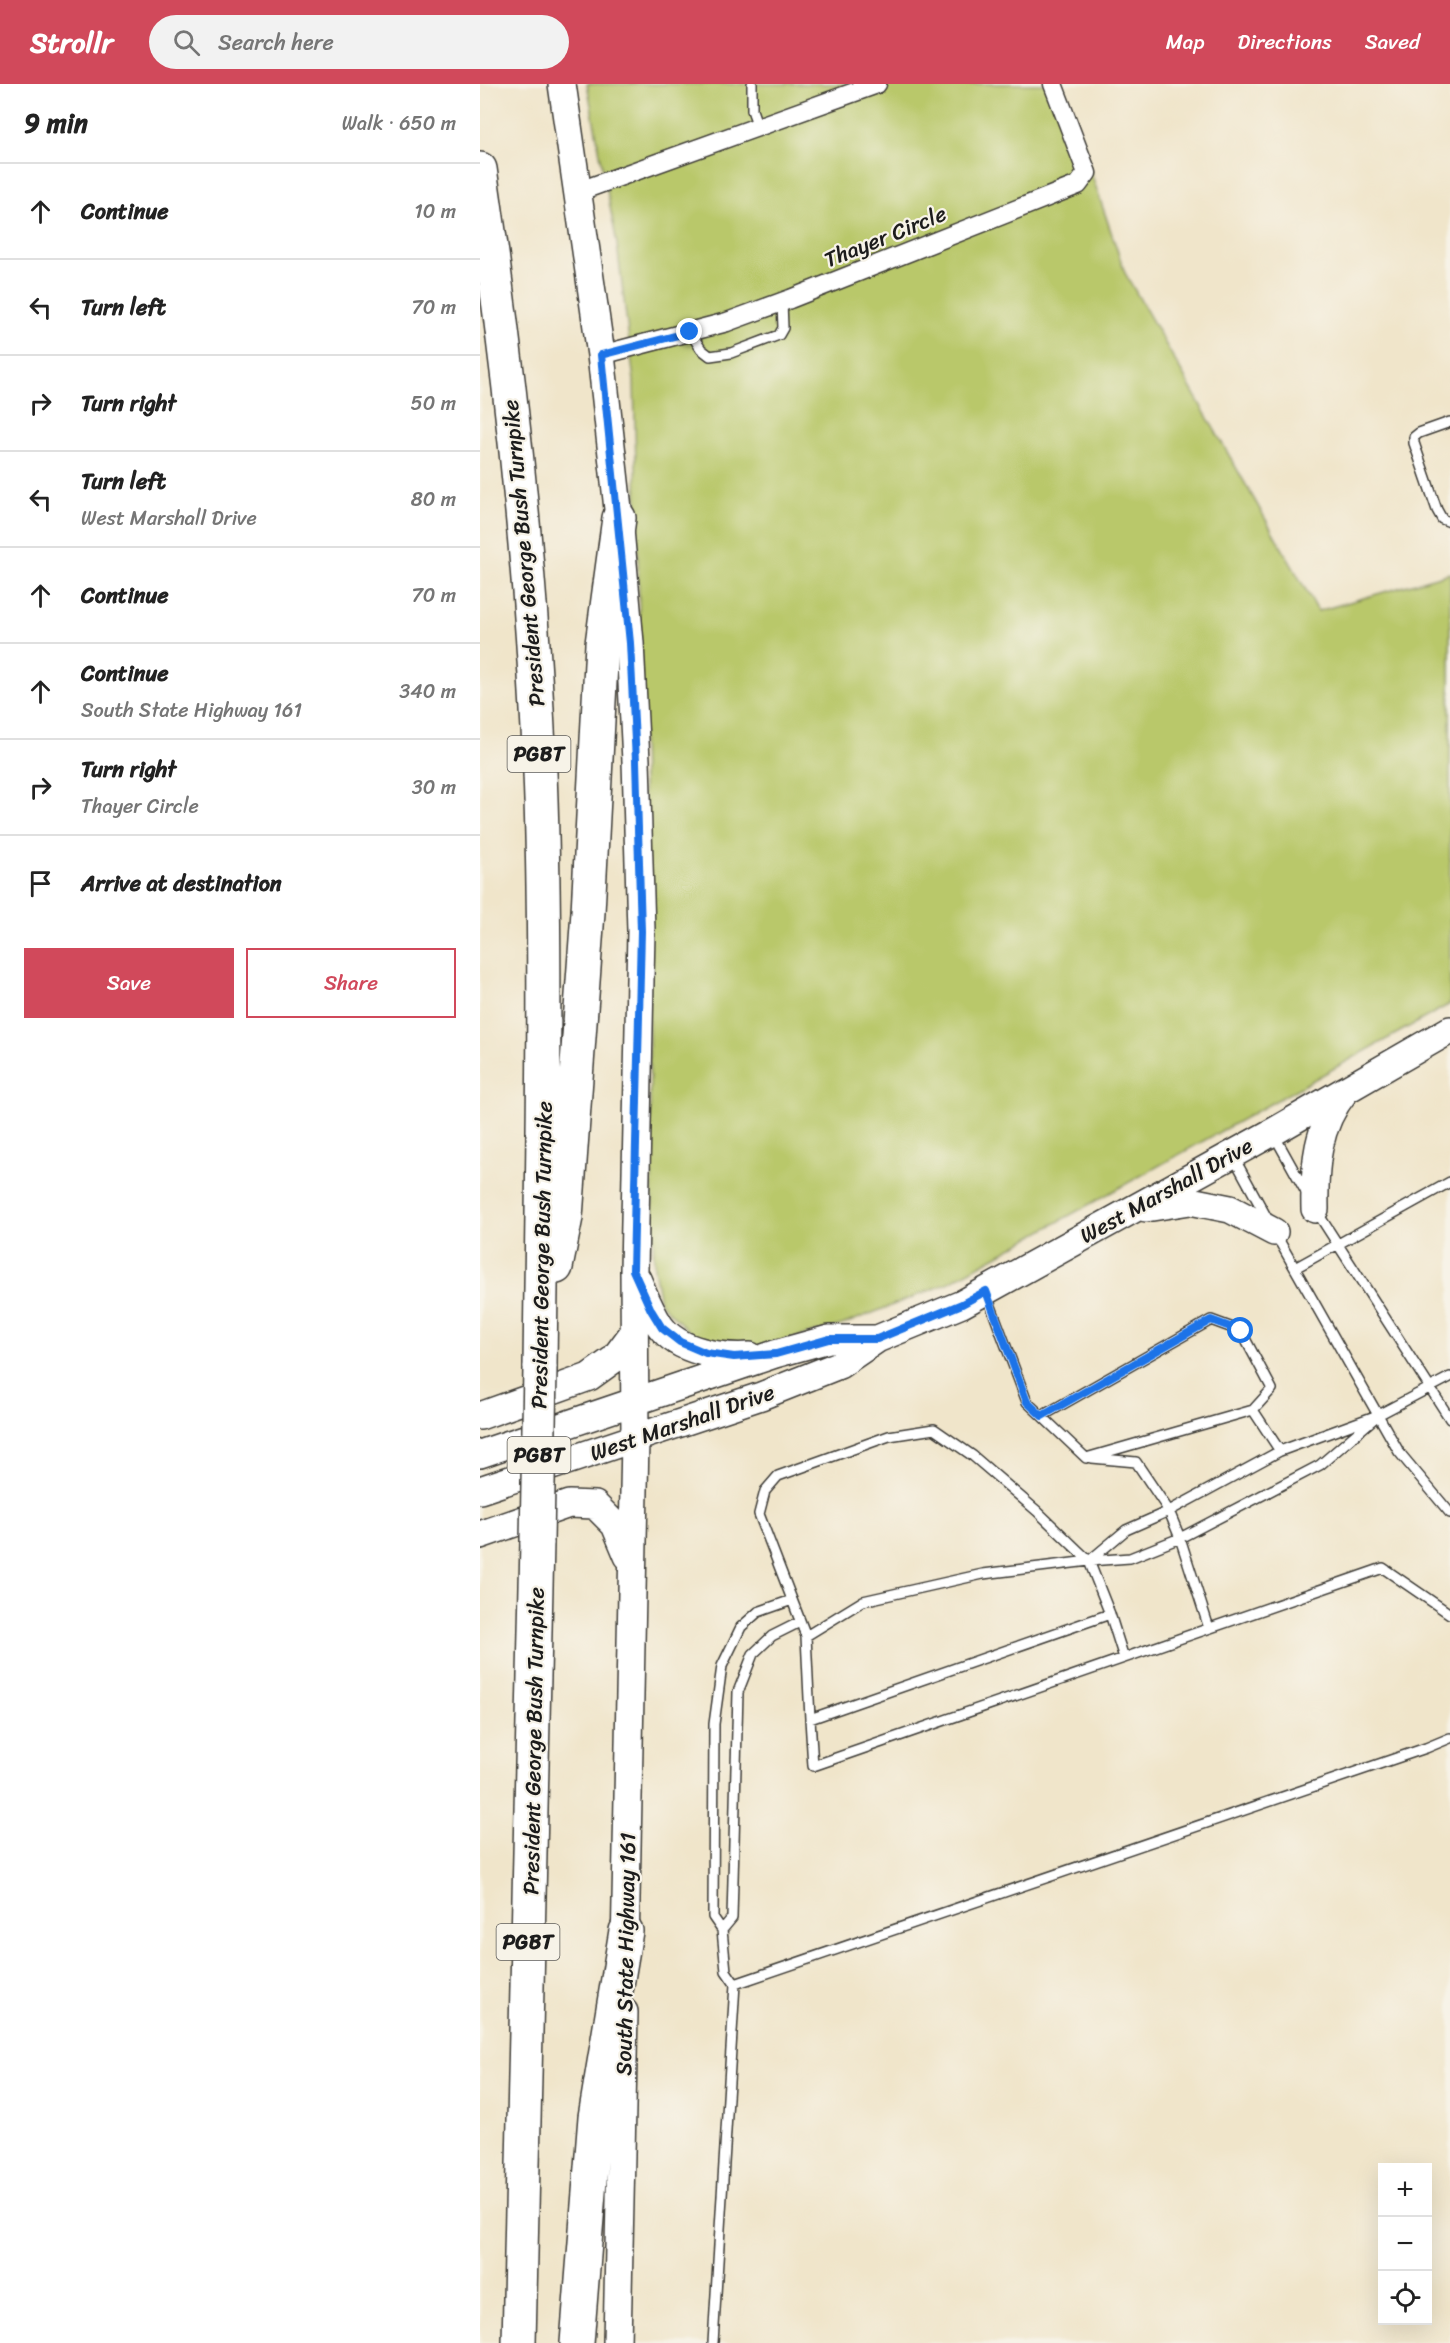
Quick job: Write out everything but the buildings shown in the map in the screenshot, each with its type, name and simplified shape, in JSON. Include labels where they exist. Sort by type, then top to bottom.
[{"type":"highway","name":"President George Bush Turnpike","points":[[480,169],[512,402],[525,534],[541,798],[544,923],[537,1542],[519,2343]]},
{"type":"highway","points":[[540,1355],[566,1217],[589,900],[602,644],[619,518]]},
{"type":"highway","points":[[577,2343],[595,2117],[626,1931]]},
{"type":"main road","points":[[562,84],[601,355],[630,643],[641,931],[633,1270],[635,1439]]},
{"type":"main road","name":"West Marshall Drive","points":[[480,1490],[761,1396],[839,1365],[877,1339],[962,1304],[986,1291],[1273,1132],[1347,1087],[1450,1030]]},
{"type":"main road","points":[[1315,1209],[1314,1170],[1320,1139],[1334,1105],[1347,1087]]},
{"type":"main road","points":[[1128,1211],[1190,1201],[1230,1209],[1274,1232]]},
{"type":"main road","points":[[633,1270],[662,1328],[680,1342],[706,1353],[734,1357],[776,1354]]},
{"type":"main road","points":[[480,1416],[589,1377],[614,1359],[634,1332]]},
{"type":"main road","name":"West Marshall Drive","points":[[480,1454],[776,1354],[829,1339],[877,1339]]},
{"type":"main road","name":"South State Highway 161","points":[[617,2343],[635,1439]]},
{"type":"main road","points":[[480,1535],[569,1504],[595,1505],[615,1525],[632,1566]]},
{"type":"street","points":[[577,192],[877,84]]},
{"type":"street","name":"Thayer Circle","points":[[601,355],[727,322],[1078,185],[1087,173],[1053,84]]},
{"type":"lane","points":[[752,84],[752,110],[758,127]]},
{"type":"lane","points":[[690,332],[701,349],[710,356],[731,353],[779,335],[783,328],[782,302]]},
{"type":"lane","points":[[1450,422],[1419,433],[1414,437],[1414,443],[1437,510],[1442,519],[1450,522]]},
{"type":"lane","points":[[1273,1132],[1315,1209],[1450,1419]]},
{"type":"lane","points":[[1232,1154],[1399,1452],[1450,1514]]},
{"type":"lane","points":[[1294,1268],[1450,1182]]},
{"type":"lane","points":[[986,1291],[1027,1402],[1086,1458],[1136,1462],[1169,1511],[1209,1628]]},
{"type":"lane","points":[[1042,1416],[1211,1320],[1241,1331],[1272,1389],[1252,1410],[1086,1458]]},
{"type":"lane","points":[[1089,1561],[1126,1530],[1169,1511],[1280,1451],[1378,1415],[1450,1377]]},
{"type":"lane","points":[[1252,1410],[1280,1451]]},
{"type":"lane","points":[[806,1636],[863,1601],[983,1574],[1130,1558],[1180,1538],[1320,1465],[1378,1415]]},
{"type":"lane","points":[[1124,1658],[1089,1561],[1037,1511],[973,1456],[934,1429],[889,1436],[778,1476],[765,1491],[759,1514],[806,1636],[813,1766],[1124,1658],[1209,1628],[1383,1568],[1450,1614]]},
{"type":"lane","points":[[713,2343],[735,1984],[726,1971],[722,1930],[713,1917],[714,1724],[722,1666],[741,1627],[758,1612],[792,1600]]},
{"type":"lane","points":[[810,1719],[1110,1614]]},
{"type":"lane","points":[[722,1930],[732,1918],[738,1692],[753,1654],[772,1636],[800,1622]]},
{"type":"lane","points":[[735,1984],[1404,1756],[1450,1738]]},
{"type":"green space","points":[[587,84],[1061,84],[1125,273],[1318,611],[1450,573],[1450,1004],[946,1284],[842,1325],[748,1350],[698,1340],[660,1303],[654,1268],[634,381],[617,244]]},
{"type":"route","points":[[690,332],[601,355],[630,643],[636,761],[641,931],[633,1270],[651,1310],[662,1328],[680,1342],[706,1353],[734,1357],[776,1354],[829,1339],[877,1339],[962,1304],[986,1291],[1027,1402],[1042,1416],[1211,1320],[1241,1331]]}]
